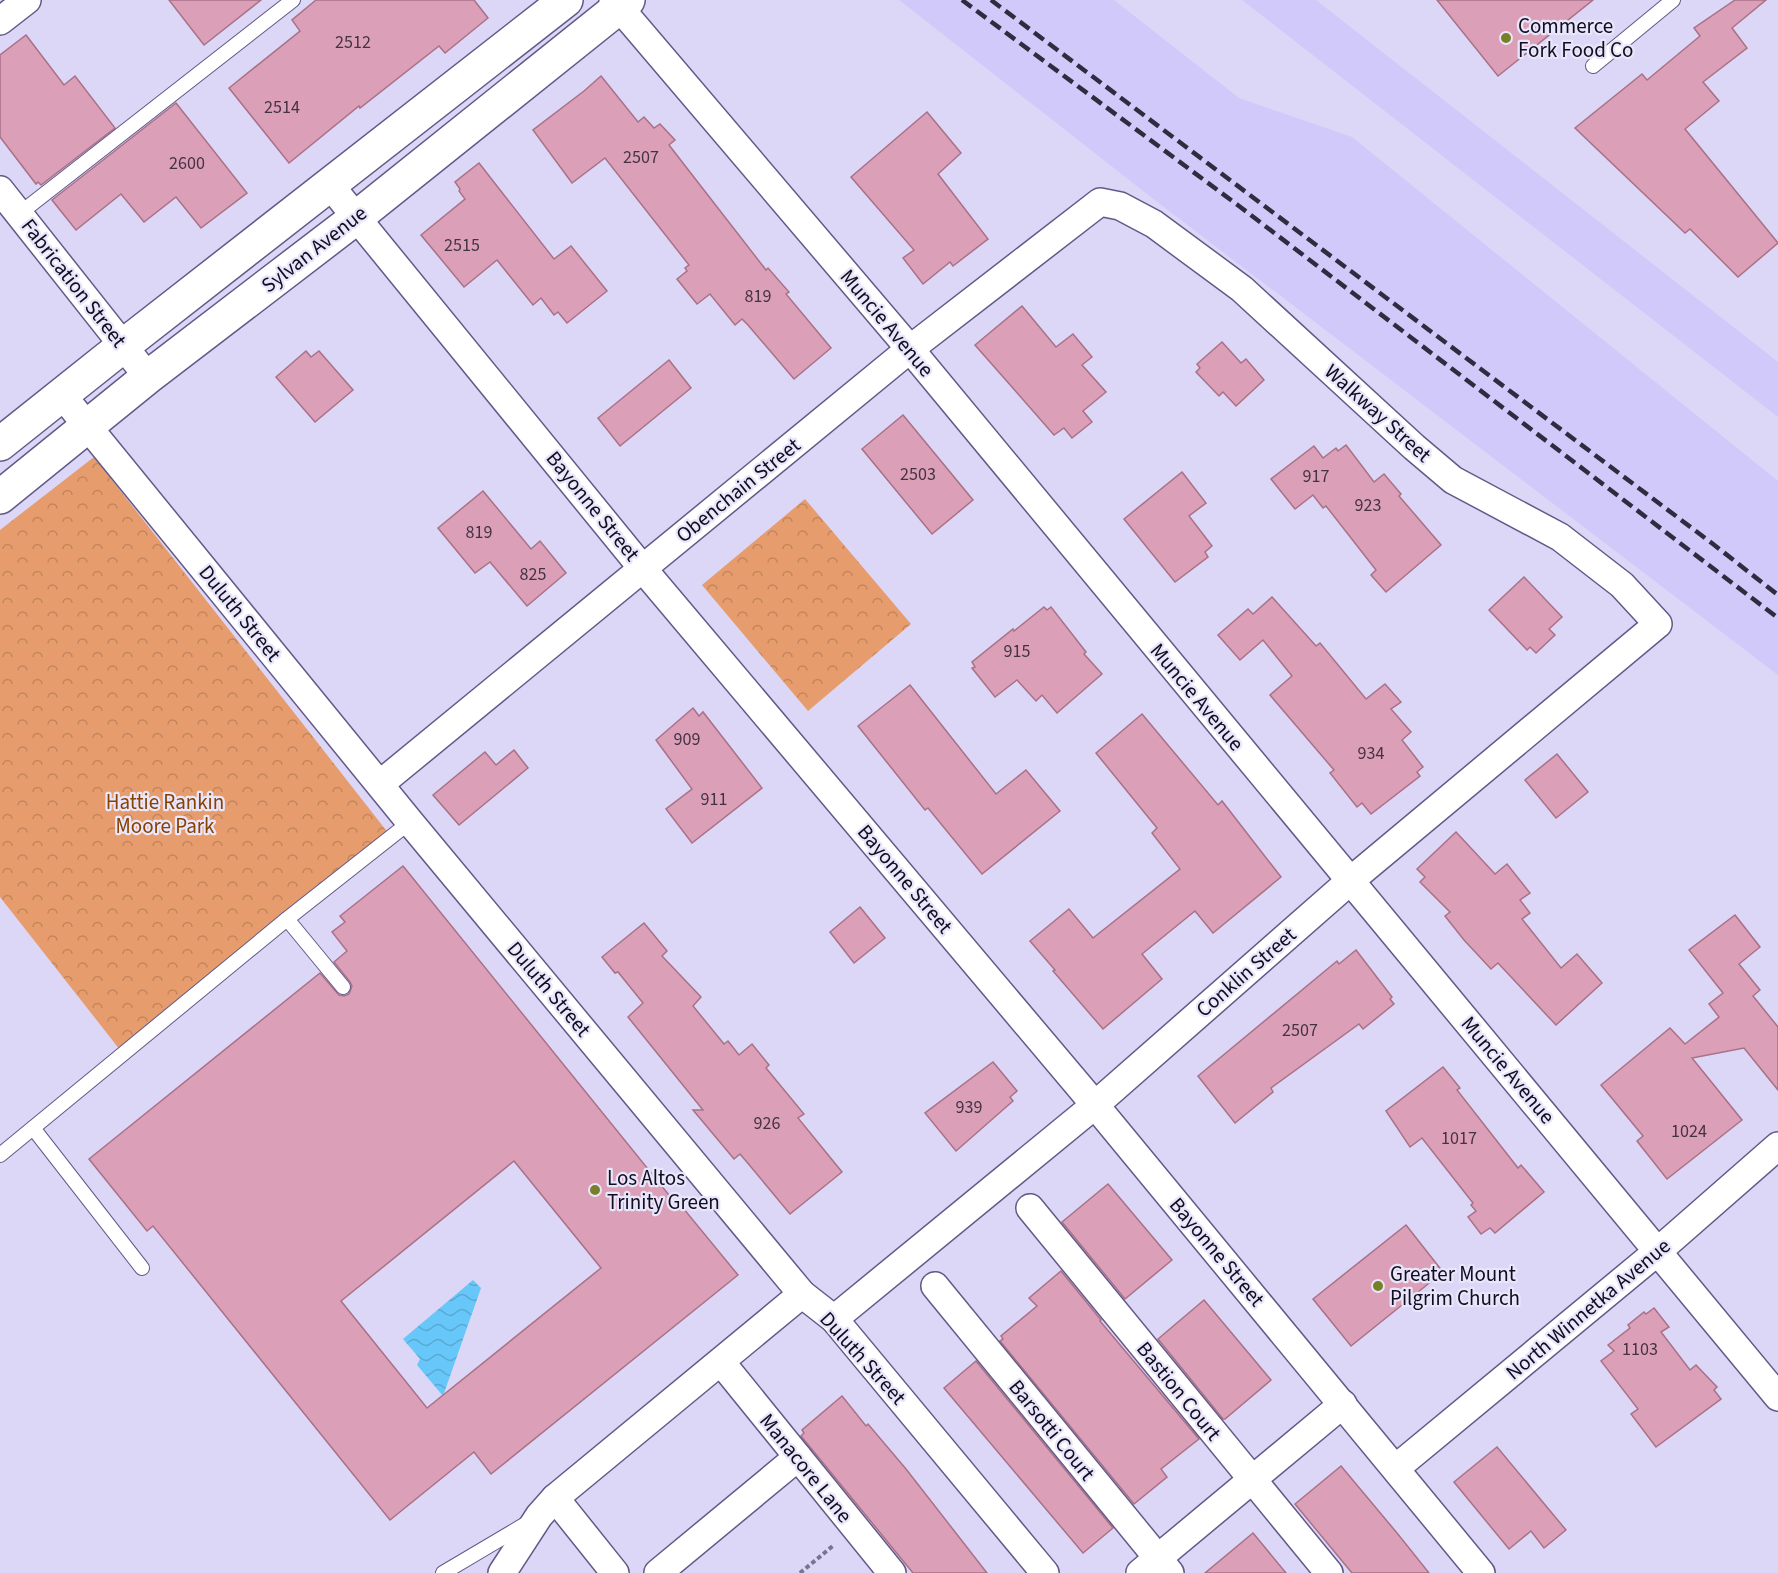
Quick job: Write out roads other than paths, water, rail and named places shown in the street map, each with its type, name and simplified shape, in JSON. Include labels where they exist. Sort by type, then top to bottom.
[{"type":"main road","name":"Sylvan Avenue","points":[[0,444],[566,0]]},
{"type":"main road","name":"Sylvan Avenue","points":[[0,497],[148,377],[357,217],[620,3]]},
{"type":"street","points":[[0,21],[27,0]]},
{"type":"street","name":"Muncie Avenue","points":[[620,3],[910,349],[1778,1397]]},
{"type":"street","name":"Bayonne Street","points":[[329,184],[643,568],[1095,1105],[1481,1573]]},
{"type":"street","name":"Fabrication Street","points":[[0,190],[148,377]]},
{"type":"street","name":"Obenchain Street","points":[[380,784],[910,349],[1100,201]]},
{"type":"street","name":"Walkway Street","points":[[1100,201],[1120,206],[1154,224],[1242,289],[1453,480],[1560,537],[1622,585],[1658,624]]},
{"type":"street","name":"Duluth Street","points":[[62,394],[411,822],[802,1294],[834,1319],[1045,1573]]},
{"type":"street","name":"Conklin Street","points":[[834,1319],[1095,1105],[1350,881],[1658,624]]},
{"type":"street","name":"North Winnetka Avenue","points":[[1396,1468],[1658,1252],[1778,1146]]},
{"type":"street","name":"Bastion Court","points":[[1030,1208],[1329,1573]]},
{"type":"street","name":"Barsotti Court","points":[[935,1286],[1156,1568]]},
{"type":"street","points":[[502,1573],[547,1507],[802,1294]]},
{"type":"street","name":"Manacore Lane","points":[[721,1362],[892,1573]]},
{"type":"street","points":[[1156,1568],[1252,1481],[1343,1404]]},
{"type":"street","points":[[658,1573],[798,1457]]},
{"type":"street","points":[[547,1507],[615,1573]]},
{"type":"lane","points":[[19,214],[293,0]]},
{"type":"lane","points":[[1593,66],[1673,0]]},
{"type":"lane","points":[[0,1155],[287,919],[411,822]]},
{"type":"lane","points":[[287,919],[343,987]]},
{"type":"lane","points":[[33,1128],[142,1268]]},
{"type":"lane","points":[[443,1573],[547,1507]]},
{"type":"water","points":[[473,1280],[481,1288],[443,1396],[417,1365],[420,1359],[403,1339]]},
{"type":"railway","points":[[962,0],[1239,206],[1778,618]]},
{"type":"railway","points":[[991,0],[1778,595]]},
{"type":"place","name":"Commerce Fork Food Co","points":[[1506,38]]},
{"type":"place","name":"Los Altos Trinity Green","points":[[595,1190]]},
{"type":"place","name":"Greater Mount Pilgrim Church","points":[[1378,1286]]},
{"type":"park label","name":"Hattie Rankin Moore Park","points":[[165,814]]}]
